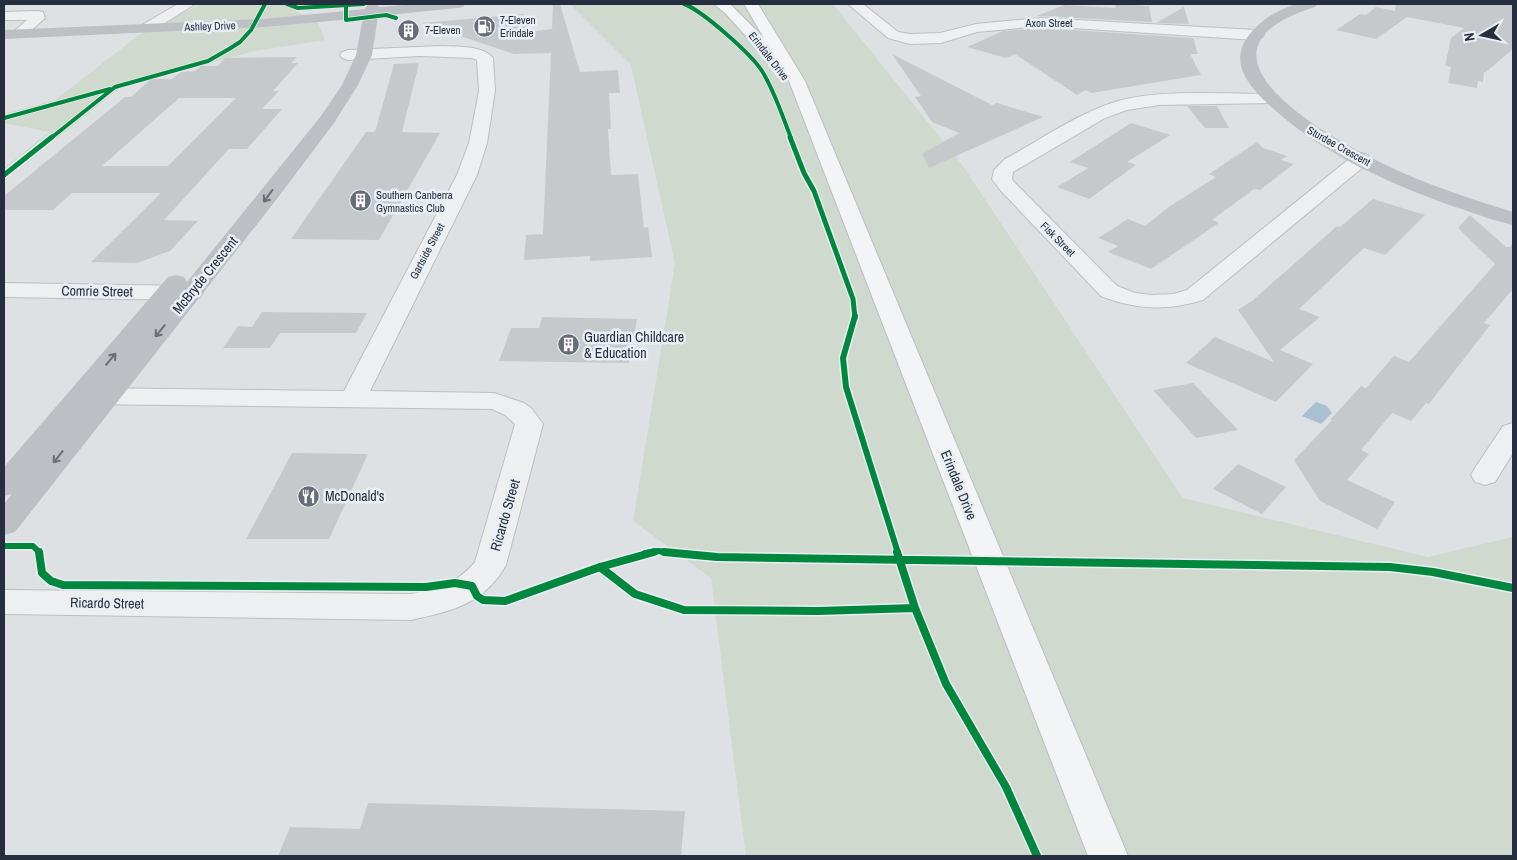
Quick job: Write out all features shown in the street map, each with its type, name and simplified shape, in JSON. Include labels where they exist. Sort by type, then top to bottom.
[{"type":"main road","name":"Erindale Drive","points":[[720,4],[731,11],[757,39],[810,114]]},
{"type":"main road","name":"Erindale Drive","points":[[751,4],[797,81],[1108,856]]},
{"type":"street","points":[[153,24],[188,4]]},
{"type":"street","name":"Ashley Drive","points":[[257,20],[285,21],[364,11],[399,4]]},
{"type":"street","name":"Ashley Drive","points":[[4,34],[25,30],[257,20],[458,4]]},
{"type":"street","name":"Axon Street","points":[[855,4],[893,35],[910,39],[941,38],[1000,24],[1050,22],[1256,34]]},
{"type":"street","points":[[1256,34],[1271,21],[1310,4]]},
{"type":"street","points":[[368,29],[394,16],[437,6]]},
{"type":"street","name":"McBryde Crescent","points":[[354,46],[368,29],[364,11]]},
{"type":"street","name":"McBryde Crescent","points":[[4,524],[93,396],[350,85],[354,46],[364,11]]},
{"type":"street","points":[[4,16],[38,15],[38,18],[25,30]]},
{"type":"street","points":[[285,21],[340,22],[347,25],[354,46]]},
{"type":"street","name":"Ashley Drive","points":[[4,27],[25,30]]},
{"type":"street","name":"Sturdee Crescent","points":[[1256,34],[1248,52],[1249,68],[1258,86],[1295,121],[1317,136],[1420,187],[1513,219]]},
{"type":"street","name":"Gartside Street","points":[[353,399],[467,175],[478,143],[487,91],[485,58],[474,53],[354,46]]},
{"type":"street","name":"Fisk Street","points":[[1272,99],[1159,100],[1124,105],[1106,110],[1012,163],[1004,170],[1002,179],[1109,290],[1128,299],[1153,303],[1177,302],[1195,295],[1361,159]]},
{"type":"street","name":"Comrie Street","points":[[4,290],[179,292]]},
{"type":"street","name":"McBryde Crescent","points":[[4,486],[93,396]]},
{"type":"street","name":"Ricardo Street","points":[[4,602],[411,606],[446,600],[466,590],[482,578],[490,565],[524,450],[529,424],[523,414],[511,406],[494,401],[93,396]]},
{"type":"street","points":[[1485,475],[1513,432]]},
{"type":"shaded area","points":[[200,4],[282,4],[318,23],[325,40],[250,52],[121,87],[4,181],[4,168],[49,132],[4,123],[4,114],[55,100],[139,35]]},
{"type":"shaded area","points":[[570,4],[833,4],[963,166],[1183,498],[1428,557],[1513,537],[1513,856],[746,856],[711,578],[633,521],[675,264],[631,65]]},
{"type":"water","points":[[1316,402],[1327,406],[1332,413],[1321,424],[1302,416]]},
{"type":"building","points":[[553,4],[560,4],[580,72],[618,70],[620,93],[609,93],[611,129],[608,129],[611,175],[638,174],[644,228],[648,227],[652,257],[590,261],[590,256],[524,260],[526,235],[543,234],[551,53],[514,54],[422,23],[523,14],[528,32],[552,29]]},
{"type":"building","points":[[1115,4],[1149,6],[1152,22],[1037,16],[1064,5],[1116,8]]},
{"type":"building","points":[[1396,4],[1513,4],[1513,49],[1484,72],[1483,82],[1478,81],[1477,88],[1448,83],[1451,67],[1445,66],[1451,38],[1464,28],[1407,17],[1376,39],[1336,30],[1360,14],[1366,15],[1376,7],[1395,11]]},
{"type":"building","points":[[1184,7],[1189,24],[1156,23]]},
{"type":"building","points":[[1041,28],[1193,38],[1198,54],[1190,54],[1201,75],[1091,93],[1086,90],[1077,95],[1015,54],[1006,58],[967,47],[1003,31]]},
{"type":"building","points":[[892,54],[992,105],[997,103],[1043,117],[929,168],[922,154],[959,133],[932,122],[915,97],[921,96]]},
{"type":"building","points":[[297,57],[291,63],[298,63],[273,91],[279,91],[262,109],[282,109],[247,149],[229,149],[164,220],[198,221],[170,251],[137,263],[91,262],[161,193],[72,193],[53,210],[4,210],[4,196],[125,97],[131,97],[151,79],[172,79],[181,72],[195,71],[201,66],[218,66],[225,58]],"holes":[[[179,98],[236,98],[168,166],[102,166]]]},
{"type":"building","name":"Southern Canberra Gymnastics Club","points":[[419,63],[402,132],[440,133],[379,240],[291,239],[366,132],[375,132],[394,64]]},
{"type":"building","points":[[1187,106],[1217,106],[1229,128],[1205,128]]},
{"type":"building","points":[[1131,123],[1170,135],[1127,162],[1136,165],[1089,199],[1057,187],[1088,168],[1070,162]]},
{"type":"building","points":[[1257,142],[1263,148],[1287,156],[1281,160],[1294,164],[1260,190],[1254,189],[1212,220],[1219,223],[1151,269],[1108,252],[1118,246],[1098,238],[1128,219],[1145,226],[1170,206],[1216,177],[1209,174]]},
{"type":"building","points":[[1373,199],[1425,215],[1385,255],[1364,248],[1299,309],[1320,317],[1280,350],[1313,364],[1276,402],[1186,363],[1215,337],[1274,362],[1238,310],[1253,300],[1337,226],[1340,227]]},
{"type":"building","points":[[1470,215],[1506,247],[1510,247],[1513,243],[1513,289],[1484,323],[1490,325],[1429,404],[1426,403],[1411,421],[1392,413],[1361,450],[1369,454],[1347,480],[1395,502],[1377,529],[1320,501],[1294,460],[1361,386],[1366,388],[1394,356],[1409,362],[1495,264],[1458,228]]},
{"type":"building","points":[[262,312],[367,313],[356,333],[280,333],[270,348],[223,348],[238,326],[252,327]]},
{"type":"building","name":"Guardian Childcare & Education","points":[[542,317],[637,319],[629,363],[499,361],[511,328],[539,328]]},
{"type":"building","points":[[1193,383],[1238,430],[1196,438],[1153,390]]},
{"type":"building","name":"McDonald's","points":[[292,453],[368,454],[329,539],[246,539]]},
{"type":"building","points":[[1238,464],[1286,487],[1262,514],[1213,489]]},
{"type":"building","points":[[368,803],[685,811],[681,856],[278,856],[290,827],[360,829]]},
{"type":"cycle path","points":[[4,175],[115,87],[208,61],[240,42],[251,30],[265,4]]},
{"type":"cycle path","points":[[287,4],[298,8],[364,4]]},
{"type":"cycle path","points":[[684,4],[692,7],[723,31],[761,69],[773,90],[804,173],[814,191],[853,299],[855,316],[843,358],[846,387],[915,608],[946,684],[1006,787],[1037,856]]},
{"type":"cycle path","points":[[346,5],[346,20],[386,15],[396,18]]},
{"type":"cycle path","points":[[4,118],[110,89]]},
{"type":"cycle path","points":[[4,546],[33,546],[40,552],[42,573],[51,581],[63,585],[426,587],[461,583],[472,586],[477,596],[483,600],[505,601],[600,567],[644,553],[658,551],[717,557],[1390,567],[1433,572],[1513,588]]},
{"type":"cycle path","points":[[600,567],[635,594],[684,610],[818,611],[915,608]]},
{"type":"place","name":"7-Eleven Erindale","points":[[484,26]]},
{"type":"place","name":"7-Eleven","points":[[409,30]]},
{"type":"place","name":"Southern Canberra Gymnastics Club","points":[[360,201]]},
{"type":"place","name":"Guardian Childcare & Education","points":[[568,345]]},
{"type":"place","name":"McDonald's","points":[[309,496]]}]
